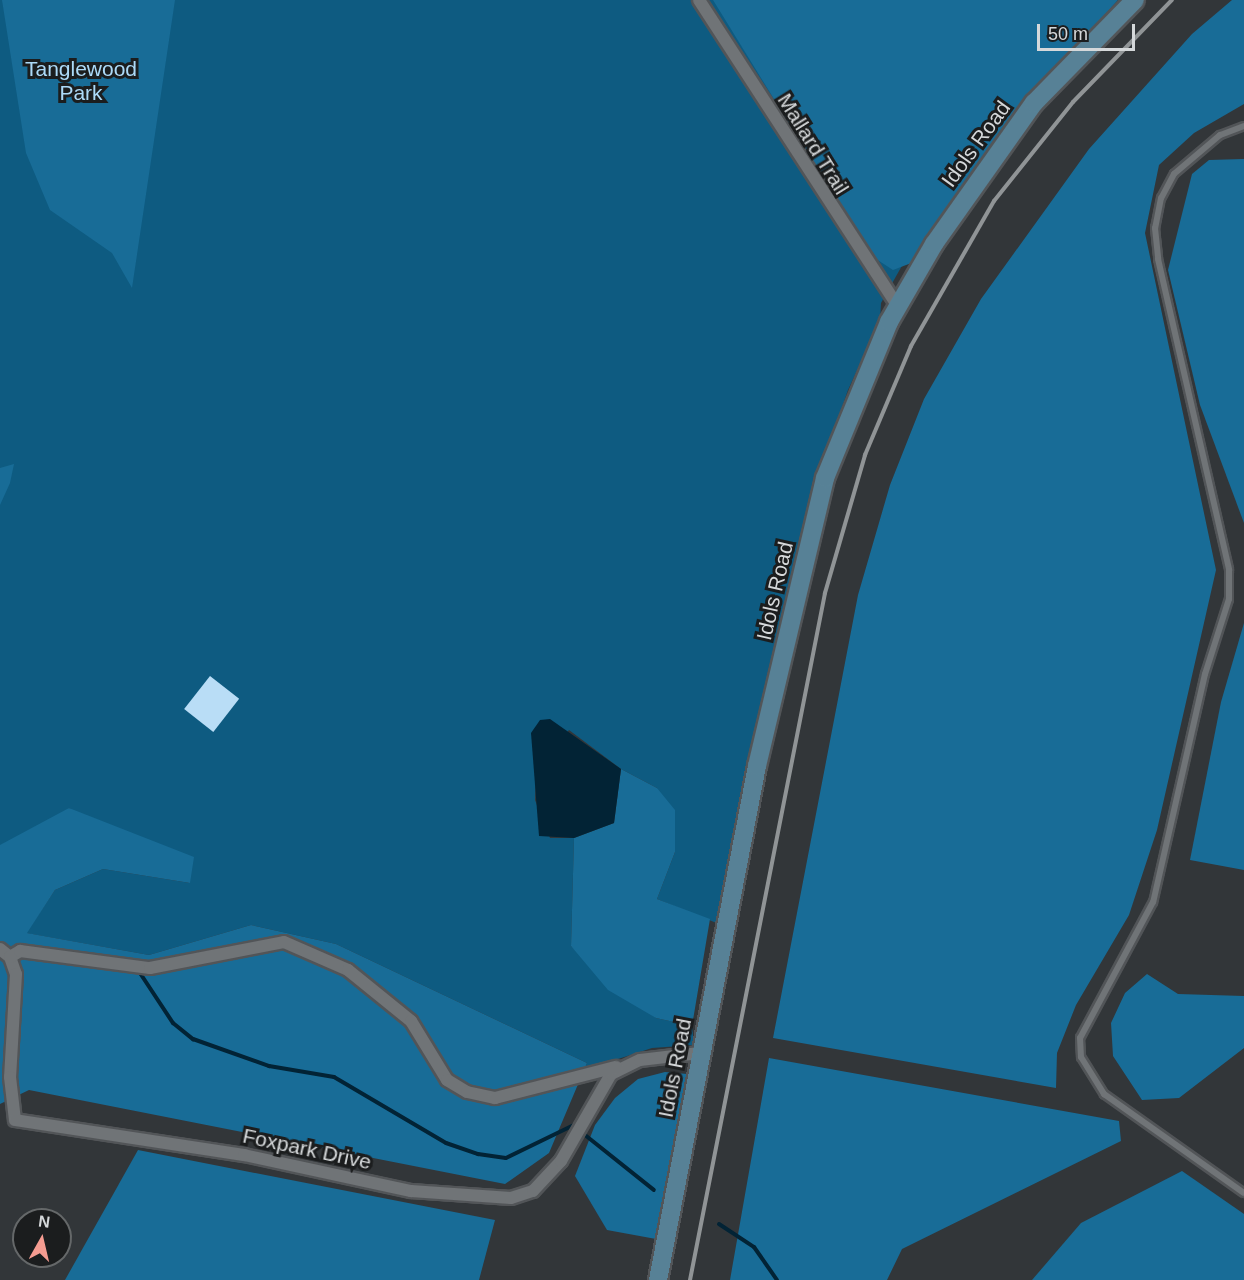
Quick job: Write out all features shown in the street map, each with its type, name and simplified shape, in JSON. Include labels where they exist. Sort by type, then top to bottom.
[{"type":"street","name":"Mallard Trail","points":[[699,0],[898,306]]},
{"type":"street","name":"Idols Road","points":[[658,1280],[757,766],[825,478],[898,306],[978,176],[1034,103],[1135,0]]},
{"type":"street","points":[[5,953],[20,951],[150,968],[284,942],[348,970],[411,1021],[447,1080],[467,1092],[495,1098],[523,1094],[626,1064]]},
{"type":"street","name":"Foxpark Drive","points":[[5,953],[16,974],[10,1077],[15,1120],[243,1155],[411,1191],[511,1198],[532,1191],[561,1161],[602,1083],[626,1064],[700,1053]]},
{"type":"lane","points":[[1244,126],[1220,135],[1174,174],[1161,198],[1155,228],[1158,259],[1229,570],[1229,599],[1205,674],[1153,902],[1080,1038],[1081,1057],[1104,1094],[1244,1193]]},
{"type":"green space","name":"Tanglewood Park","points":[[0,0],[1107,0],[917,239],[881,303],[880,321],[848,390],[812,494],[780,621],[719,924],[657,899],[675,852],[657,788],[621,769],[569,730],[536,773],[535,800],[550,838],[574,838],[571,946],[656,1018],[692,1026],[694,1045],[652,1048],[584,1070],[587,1063],[336,944],[251,925],[149,955],[26,933],[55,890],[103,869],[190,883],[69,808],[0,916]]},
{"type":"green space","name":"Tanglewood Park","points":[[2,0],[175,0],[132,288],[112,253],[50,210],[26,153]]},
{"type":"green space","points":[[713,0],[1118,0],[1006,124],[914,262],[893,270],[870,255]]},
{"type":"green space","points":[[1232,0],[1244,0],[1244,104],[1194,133],[1159,165],[1145,233],[1216,570],[1157,830],[1129,915],[1076,1005],[1057,1053],[1056,1088],[773,1038],[858,595],[890,485],[924,399],[981,299],[1089,149],[1192,34]]},
{"type":"green space","points":[[1244,159],[1244,523],[1200,405],[1168,270],[1192,174],[1209,160]]},
{"type":"green space","points":[[14,464],[10,483],[0,505],[0,468]]},
{"type":"green space","points":[[1244,623],[1244,870],[1190,860],[1221,702]]},
{"type":"green space","points":[[621,769],[657,788],[675,810],[675,852],[657,899],[710,919],[692,1026],[656,1018],[608,990],[571,946],[574,838],[614,823]]},
{"type":"green space","points":[[69,808],[194,857],[190,883],[103,869],[55,890],[27,933],[149,955],[251,925],[336,944],[587,1063],[549,1153],[505,1184],[29,1090],[0,1104],[0,845]]},
{"type":"green space","points":[[1147,974],[1178,994],[1244,996],[1244,1048],[1179,1098],[1142,1100],[1113,1056],[1111,1023],[1125,993]]},
{"type":"green space","points":[[769,1058],[1119,1121],[1121,1141],[902,1249],[887,1280],[730,1280]]},
{"type":"green space","points":[[665,1072],[687,1074],[656,1239],[607,1230],[575,1176],[595,1125],[615,1098],[638,1079]]},
{"type":"green space","points":[[138,1150],[495,1220],[479,1280],[65,1280]]},
{"type":"green space","points":[[1182,1171],[1244,1214],[1244,1280],[1032,1280],[1081,1223]]},
{"type":"shaded area","points":[[550,719],[621,769],[614,823],[574,838],[539,836],[531,733],[540,720]]},
{"type":"building","points":[[210,676],[239,699],[213,732],[184,709]]},
{"type":"waterway","points":[[140,973],[173,1023],[193,1039],[269,1066],[334,1077],[446,1143],[478,1154],[506,1158],[574,1125]]},
{"type":"waterway","points":[[585,1135],[654,1190]]},
{"type":"waterway","points":[[719,1224],[754,1247],[777,1280]]},
{"type":"railway","points":[[690,1280],[825,593],[865,455],[911,346],[994,201],[1073,102],[1172,0]]}]
